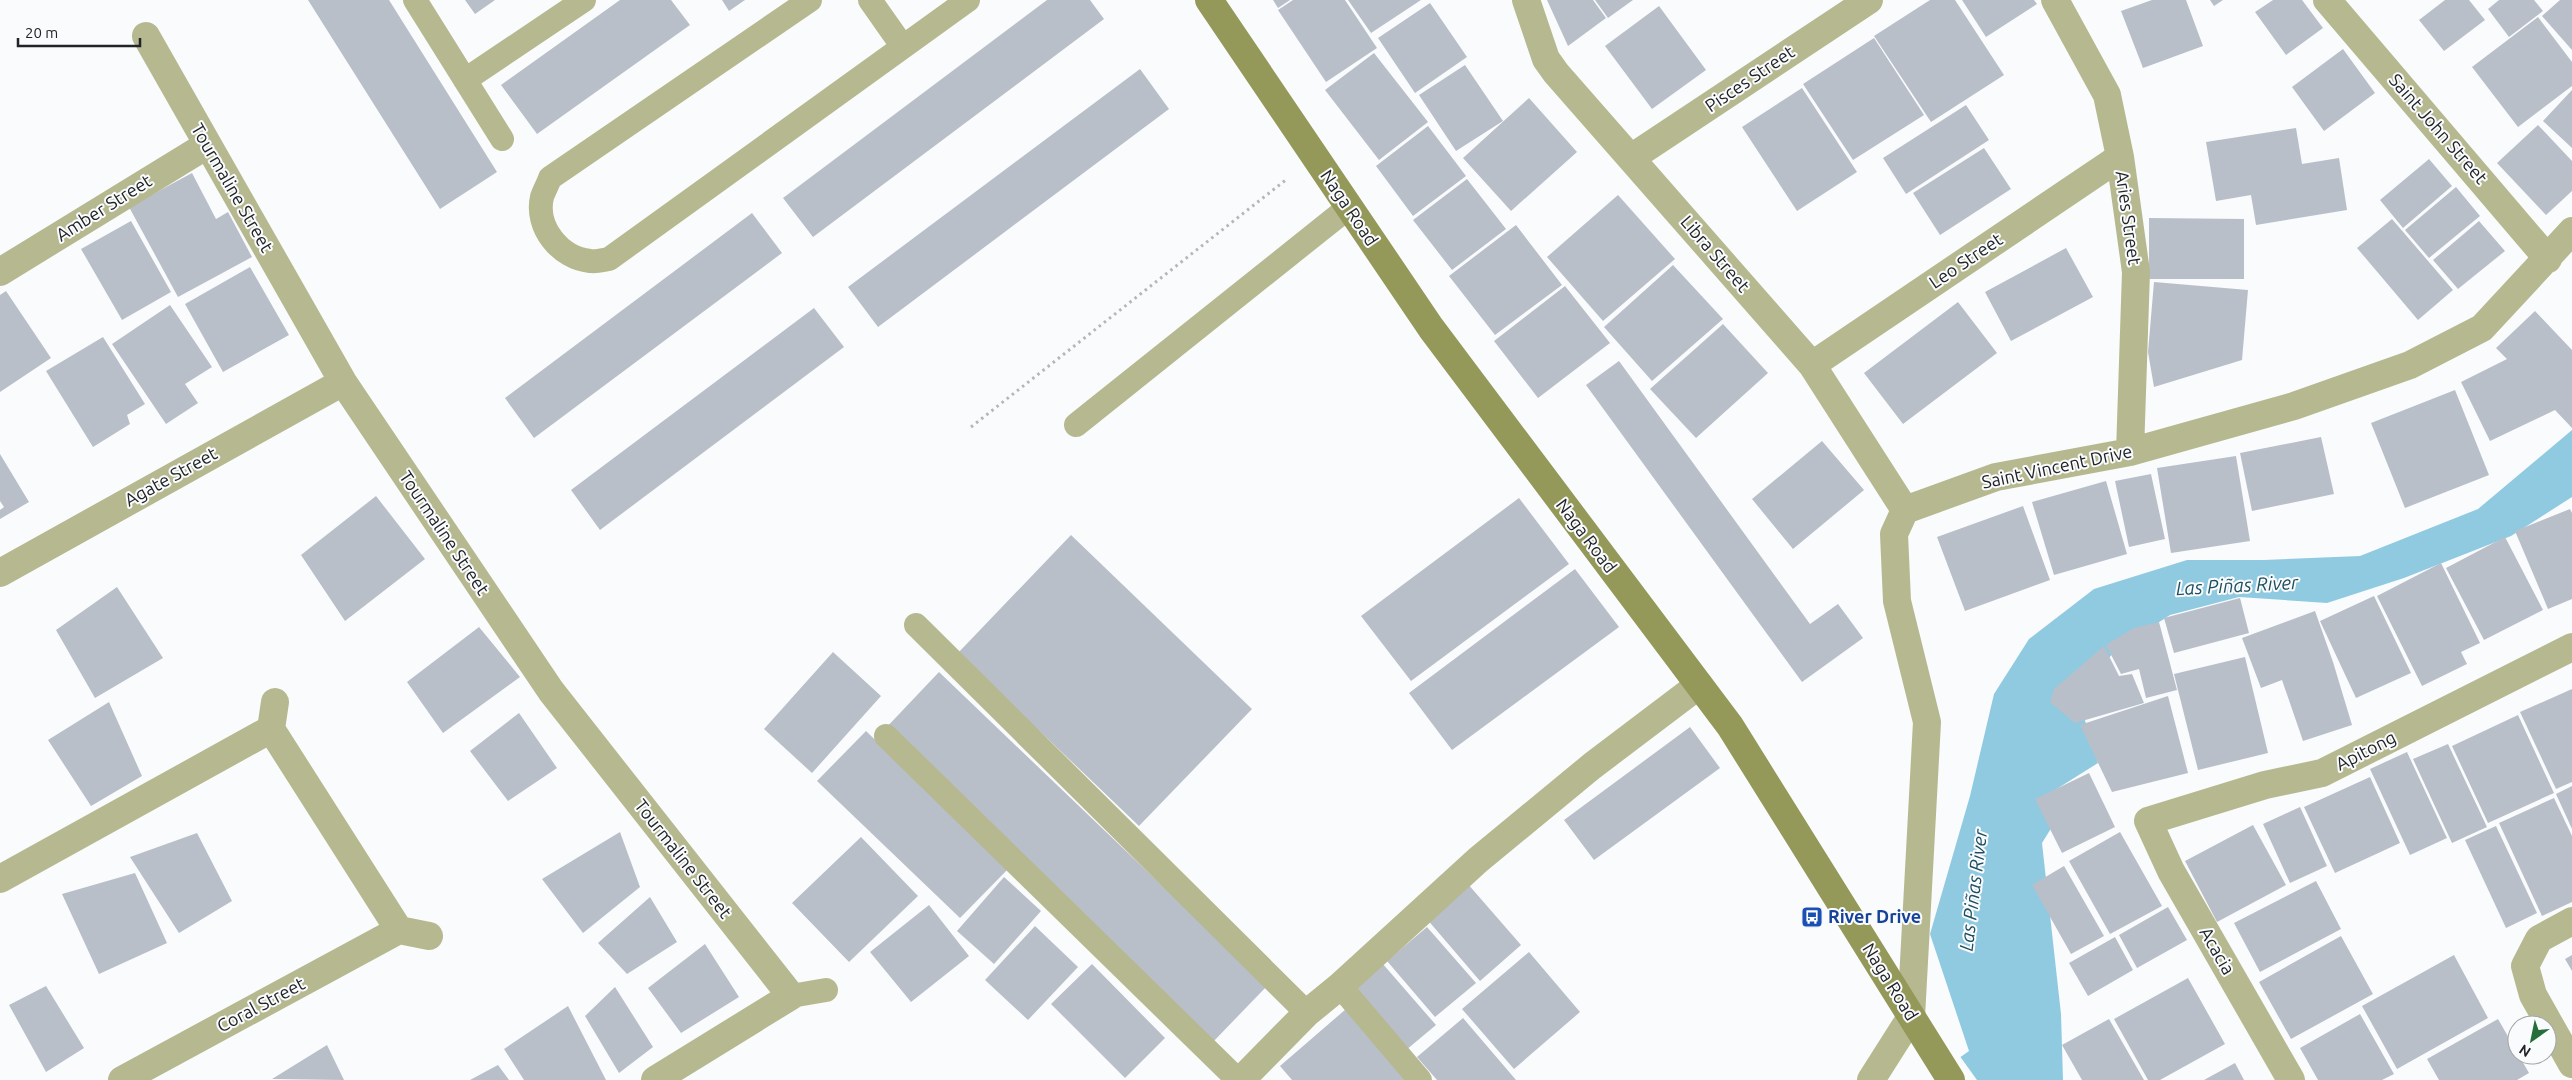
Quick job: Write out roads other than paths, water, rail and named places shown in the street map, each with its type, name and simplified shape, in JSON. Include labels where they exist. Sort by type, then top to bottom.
[{"type":"main road","name":"Naga Road","points":[[1210,0],[1430,328],[1730,726],[1947,1074]]},
{"type":"street","name":"Libra Street","points":[[1526,0],[1546,59],[1812,365],[1905,510]]},
{"type":"street","name":"Pisces Street","points":[[1631,158],[1869,0]]},
{"type":"street","name":"Aries Street","points":[[2055,0],[2107,95],[2120,157],[2136,272],[2130,452]]},
{"type":"street","name":"Saint John Street","points":[[2327,0],[2548,259]]},
{"type":"street","name":"Tourmaline Street","points":[[146,36],[343,382],[551,691],[790,996]]},
{"type":"street","name":"Amber Street","points":[[0,272],[207,145]]},
{"type":"street","name":"Leo Street","points":[[1812,365],[2120,157]]},
{"type":"street","name":"Saint Vincent Drive","points":[[1905,510],[1996,478],[2130,452],[2294,406],[2410,365],[2482,328],[2572,232]]},
{"type":"street","name":"Agate Street","points":[[0,573],[343,382]]},
{"type":"street","points":[[1871,1080],[1911,1016],[1927,722],[1897,601],[1894,534],[1905,510]]},
{"type":"street","name":"Apitong","points":[[2148,821],[2265,784],[2322,773],[2572,648]]},
{"type":"street","points":[[1240,1080],[1307,1013],[1340,986],[1478,860],[1592,766],[1698,685]]},
{"type":"street","points":[[275,702],[271,729],[399,930],[429,936]]},
{"type":"street","points":[[0,879],[271,729]]},
{"type":"street","name":"Acacia","points":[[2148,821],[2171,871],[2291,1080]]},
{"type":"street","points":[[2572,921],[2539,939],[2524,966],[2533,995],[2572,1064]]},
{"type":"street","name":"Coral Street","points":[[122,1080],[399,930]]},
{"type":"street","points":[[656,1080],[790,996]]},
{"type":"lane","points":[[415,0],[502,139]]},
{"type":"lane","points":[[465,80],[584,0]]},
{"type":"lane","points":[[810,0],[550,178],[542,197],[542,216],[550,238],[568,255],[590,261],[609,259],[968,0]]},
{"type":"lane","points":[[870,0],[903,47]]},
{"type":"lane","points":[[1076,425],[1349,207]]},
{"type":"lane","points":[[916,625],[1307,1013]]},
{"type":"lane","points":[[886,736],[1240,1080]]},
{"type":"lane","points":[[1340,986],[1420,1080]]},
{"type":"lane","points":[[790,996],[826,990]]},
{"type":"water","name":"Las Piñas River","points":[[2572,430],[2572,497],[2511,536],[2404,578],[2327,603],[2239,597],[2170,615],[2115,651],[2077,694],[2098,763],[2039,800],[2055,822],[2042,843],[2061,1014],[2063,1080],[1928,1080],[1969,1051],[1930,934],[1970,796],[1994,694],[2029,639],[2094,589],[2187,560],[2264,560],[2360,556],[2478,509]]},
{"type":"place","name":"River Drive","points":[[1812,917]]}]
